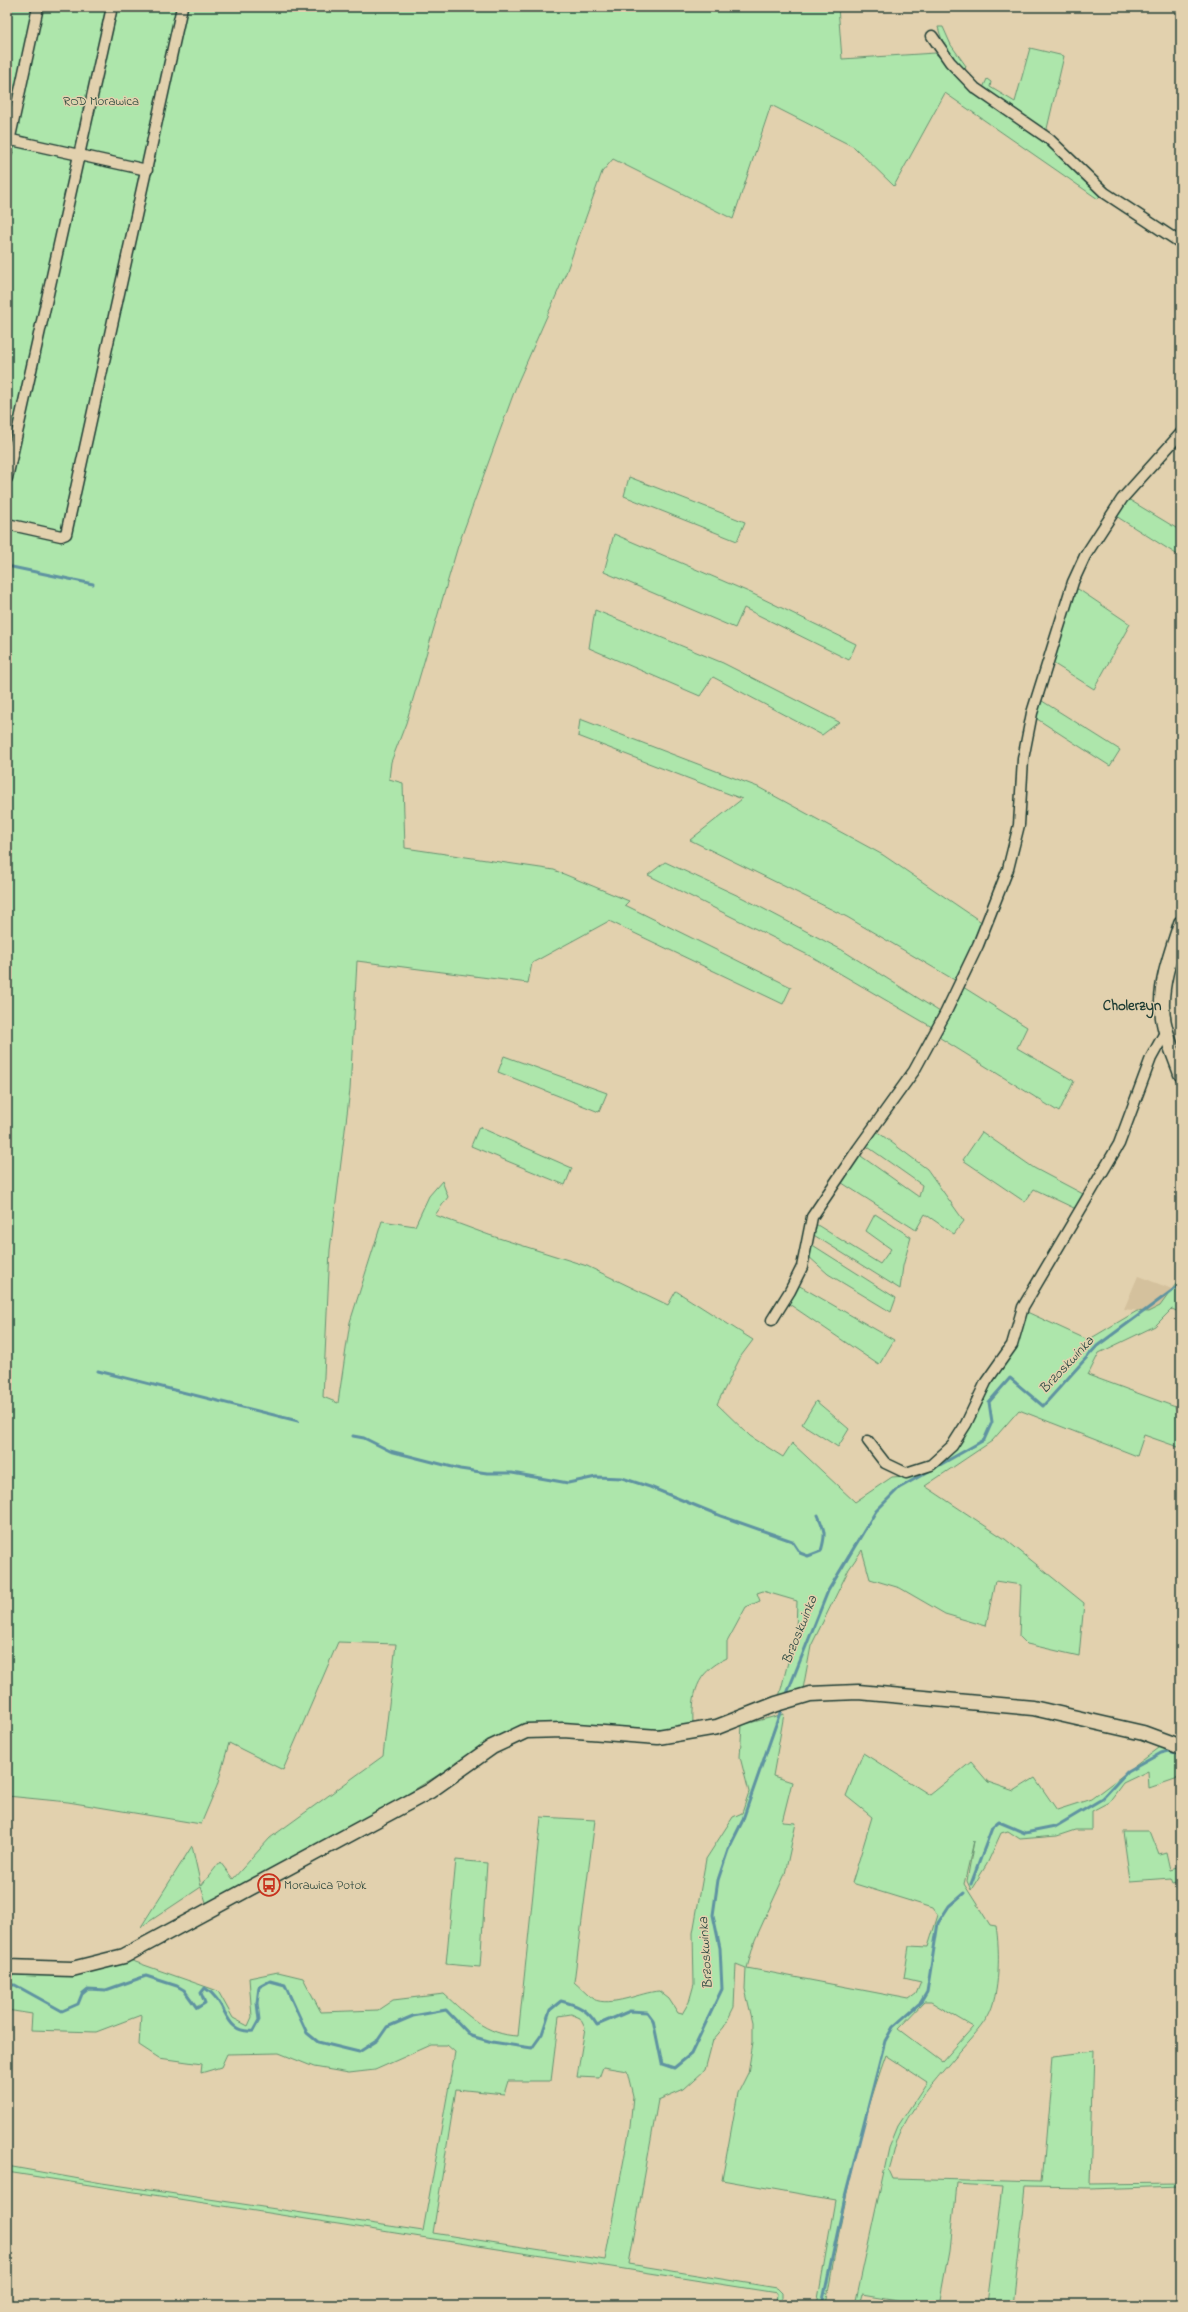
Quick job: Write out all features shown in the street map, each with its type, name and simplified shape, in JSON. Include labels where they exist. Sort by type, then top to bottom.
[{"type":"street","points":[[7,151],[8,139],[38,7]]},
{"type":"street","points":[[7,478],[112,7]]},
{"type":"street","points":[[7,524],[61,536],[66,534],[148,170],[182,7]]},
{"type":"street","points":[[932,36],[950,62],[976,88],[1049,139],[1105,193],[1181,243]]},
{"type":"street","points":[[8,139],[148,170]]},
{"type":"street","points":[[772,1320],[790,1291],[802,1267],[812,1217],[858,1149],[914,1071],[945,1014],[978,946],[1008,869],[1019,825],[1023,759],[1032,713],[1073,582],[1085,556],[1122,499],[1181,433]]},
{"type":"street","points":[[1181,923],[1162,991],[1162,1008],[1181,1074]]},
{"type":"street","points":[[868,1441],[885,1463],[906,1473],[931,1465],[952,1446],[977,1405],[986,1382],[1012,1345],[1023,1307],[1028,1297],[1118,1144],[1151,1058],[1167,1029]]},
{"type":"street","points":[[7,1967],[72,1968],[124,1956],[430,1791],[492,1747],[526,1731],[563,1730],[658,1737],[717,1728],[776,1704],[796,1698],[828,1692],[858,1692],[1033,1708],[1143,1733],[1181,1747]]},
{"type":"shaded area","points":[[1138,1276],[1172,1289],[1160,1306],[1148,1312],[1124,1309]]},
{"type":"green space","name":"ROD Morawica","points":[[7,7],[838,7],[842,59],[935,53],[958,76],[1050,145],[1102,192],[1098,199],[945,93],[894,186],[854,147],[771,105],[733,219],[613,159],[602,172],[566,273],[517,384],[458,546],[406,723],[391,762],[389,779],[403,783],[405,848],[554,870],[629,901],[625,905],[791,987],[783,1004],[609,921],[532,963],[528,983],[357,961],[350,1090],[330,1250],[323,1397],[338,1403],[350,1322],[382,1221],[415,1226],[429,1196],[442,1181],[448,1197],[435,1215],[489,1235],[587,1266],[668,1305],[676,1291],[753,1340],[741,1356],[717,1404],[750,1436],[783,1457],[792,1443],[855,1502],[892,1477],[907,1476],[955,1447],[981,1406],[991,1384],[1015,1350],[1027,1312],[1088,1340],[1137,1311],[1148,1312],[1160,1306],[1181,1277],[1181,1313],[1172,1309],[1155,1326],[1099,1353],[1088,1375],[1181,1409],[1181,1448],[1144,1435],[1137,1456],[1019,1410],[992,1441],[925,1486],[1005,1539],[1084,1603],[1079,1656],[1027,1644],[1019,1636],[1021,1585],[995,1581],[986,1626],[945,1614],[900,1588],[870,1579],[862,1550],[849,1569],[811,1646],[803,1689],[779,1697],[796,1631],[797,1601],[763,1591],[757,1593],[760,1601],[746,1607],[727,1642],[727,1658],[708,1670],[698,1686],[693,1704],[693,1726],[647,1730],[535,1724],[485,1746],[401,1798],[207,1905],[201,1887],[141,1927],[192,1846],[201,1886],[220,1862],[233,1879],[270,1838],[383,1756],[396,1644],[338,1642],[283,1770],[229,1743],[217,1786],[201,1824],[68,1802],[7,1796]]},
{"type":"green space","points":[[938,27],[943,27],[951,45],[966,66],[964,72],[948,52]]},
{"type":"green space","points":[[1030,48],[1064,56],[1046,133],[983,88],[987,79],[991,82],[990,87],[1015,102]]},
{"type":"green space","points":[[629,477],[745,522],[737,541],[624,496]]},
{"type":"green space","points":[[1128,499],[1181,531],[1181,557],[1119,518],[1116,514]]},
{"type":"green space","points":[[614,534],[751,593],[856,644],[849,660],[744,608],[735,628],[604,572]]},
{"type":"green space","points":[[1078,589],[1130,624],[1094,689],[1051,662],[1074,592]]},
{"type":"green space","points":[[595,610],[723,663],[839,722],[822,735],[713,677],[700,696],[589,648]]},
{"type":"green space","points":[[1039,699],[1120,750],[1110,766],[1034,717]]},
{"type":"green space","points":[[580,719],[758,787],[883,855],[983,923],[958,982],[847,917],[690,840],[742,799],[578,736]]},
{"type":"green space","points":[[665,862],[743,898],[842,950],[940,1012],[932,1027],[810,956],[648,875]]},
{"type":"green space","points":[[963,987],[1027,1027],[1017,1048],[1074,1081],[1059,1112],[937,1036]]},
{"type":"green space","points":[[504,1056],[607,1093],[599,1112],[498,1072]]},
{"type":"green space","points":[[479,1127],[572,1168],[565,1185],[471,1146]]},
{"type":"green space","points":[[875,1130],[927,1169],[964,1221],[954,1234],[925,1214],[916,1230],[839,1181],[858,1154],[919,1197],[922,1185],[865,1145]]},
{"type":"green space","points":[[982,1132],[1034,1168],[1085,1195],[1076,1209],[1034,1189],[1025,1202],[963,1160]]},
{"type":"green space","points":[[875,1214],[911,1237],[903,1266],[900,1289],[812,1234],[814,1223],[880,1264],[891,1249],[866,1231]]},
{"type":"green space","points":[[811,1244],[896,1298],[891,1312],[828,1274],[808,1256]]},
{"type":"green space","points":[[798,1285],[894,1340],[879,1365],[789,1304]]},
{"type":"green space","points":[[816,1401],[849,1429],[838,1447],[802,1424]]},
{"type":"green space","points":[[784,1714],[773,1776],[792,1782],[782,1822],[796,1823],[785,1874],[755,1940],[747,1968],[909,1999],[916,1994],[921,1982],[904,1978],[909,1946],[928,1947],[938,1915],[933,1908],[852,1883],[872,1817],[846,1796],[863,1753],[930,1795],[971,1762],[988,1782],[1014,1791],[1035,1778],[1057,1810],[1091,1799],[1163,1745],[1181,1752],[1181,1777],[1149,1788],[1148,1771],[1123,1783],[1109,1802],[1092,1811],[1092,1830],[1075,1830],[1057,1836],[1020,1839],[1008,1831],[1001,1833],[987,1864],[971,1890],[967,1881],[974,1841],[964,1884],[990,1925],[996,1926],[998,1972],[995,1996],[992,2007],[984,2022],[914,2108],[897,2141],[889,2170],[893,2179],[1042,2183],[1053,2056],[1094,2051],[1090,2184],[1181,2183],[1181,2186],[1090,2189],[1026,2188],[1013,2305],[987,2305],[1002,2187],[957,2184],[950,2250],[940,2305],[903,2305],[903,2301],[862,2294],[859,2305],[855,2305],[889,2148],[898,2126],[927,2082],[886,2055],[866,2116],[850,2178],[826,2305],[817,2305],[835,2200],[722,2180],[738,2093],[748,2073],[753,2042],[753,2023],[745,1989],[746,1968],[736,1964],[734,2007],[724,2027],[713,2040],[705,2070],[684,2089],[658,2100],[629,2264],[777,2288],[782,2293],[782,2305],[776,2305],[777,2293],[7,2172],[7,2166],[102,2183],[423,2231],[455,2052],[447,2045],[431,2045],[375,2070],[349,2073],[314,2067],[279,2053],[227,2054],[221,2067],[201,2073],[202,2064],[159,2058],[139,2045],[141,2015],[96,2032],[31,2030],[32,2014],[7,2010],[7,1972],[127,1959],[218,1991],[233,2018],[248,2026],[252,2017],[249,1978],[278,1972],[303,1978],[321,2012],[378,2010],[393,2000],[444,1994],[469,2016],[487,2028],[507,2035],[518,2036],[541,1817],[595,1820],[574,1982],[593,1999],[608,2002],[659,1991],[669,1999],[678,2013],[682,2014],[689,2002],[694,1984],[693,1933],[706,1859],[733,1817],[742,1813],[749,1792],[740,1757],[742,1725]],"holes":[[[924,2002],[931,2002],[973,2027],[942,2062],[898,2029]],[[571,2014],[580,2018],[585,2028],[577,2077],[599,2078],[603,2067],[627,2071],[633,2096],[630,2127],[605,2260],[433,2233],[456,2089],[504,2094],[508,2081],[551,2081],[559,2016]]]},
{"type":"green space","points":[[1123,1831],[1150,1831],[1159,1854],[1166,1852],[1170,1870],[1181,1867],[1181,1881],[1173,1883],[1171,1878],[1130,1881]]},
{"type":"green space","points":[[456,1860],[487,1863],[480,1967],[446,1964]]},
{"type":"waterway","points":[[7,566],[93,584]]},
{"type":"waterway","name":"Brzoskwinka","points":[[786,1696],[828,1591],[876,1511],[899,1488],[984,1440],[992,1422],[989,1402],[1010,1378],[1043,1406],[1097,1346],[1181,1284]]},
{"type":"waterway","points":[[98,1371],[298,1421]]},
{"type":"waterway","points":[[353,1436],[364,1438],[390,1451],[460,1469],[487,1473],[512,1473],[568,1483],[596,1477],[622,1478],[650,1487],[721,1516],[792,1541],[800,1553],[808,1556],[821,1551],[823,1545],[824,1533],[818,1515]]},
{"type":"waterway","name":"Brzoskwinka","points":[[7,1985],[15,1985],[62,2011],[78,2004],[82,1994],[88,1989],[106,1990],[146,1976],[177,1986],[184,1990],[197,2008],[205,2003],[201,1993],[205,1988],[213,1994],[231,2023],[236,2028],[243,2031],[253,2031],[259,2020],[257,2003],[259,1987],[270,1981],[285,1985],[307,2033],[318,2042],[359,2052],[378,2040],[387,2027],[413,2016],[446,2010],[471,2036],[492,2042],[532,2048],[542,2034],[550,2010],[561,2001],[573,2004],[582,2009],[590,2015],[597,2025],[630,2011],[647,2012],[653,2020],[662,2064],[674,2068],[691,2054],[722,1989],[720,1948],[713,1915],[718,1880],[728,1850],[742,1822],[782,1707]]},
{"type":"waterway","points":[[971,1884],[992,1828],[999,1822],[1025,1833],[1055,1827],[1102,1799],[1127,1772],[1161,1753],[1169,1751],[1181,1755]]},
{"type":"waterway","points":[[822,2305],[845,2197],[885,2041],[893,2027],[921,2002],[927,1992],[938,1923],[949,1906],[964,1893]]},
{"type":"place","name":"Morawica Potok","points":[[269,1885]]},
{"type":"district","name":"Cholerzyn","points":[[1132,1006]]}]
